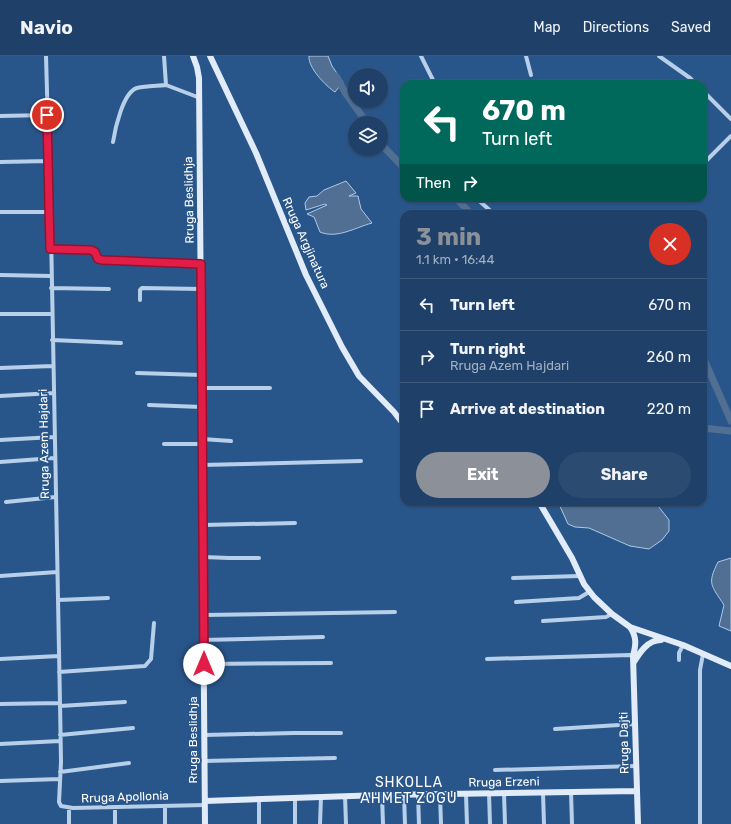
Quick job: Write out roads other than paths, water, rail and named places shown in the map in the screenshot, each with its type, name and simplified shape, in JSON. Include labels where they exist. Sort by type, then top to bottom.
[{"type":"street","name":"Rruga Azem Hajdari","points":[[46,56],[60,705],[59,802],[61,806],[69,808]]},
{"type":"street","points":[[164,56],[166,85]]},
{"type":"street","name":"Rruga Beslidhja","points":[[193,56],[199,72],[200,98],[205,824]]},
{"type":"street","name":"Rruga Argjinatura","points":[[210,56],[256,153],[306,275],[342,347],[359,376],[400,421]]},
{"type":"street","points":[[421,56],[433,80]]},
{"type":"street","points":[[526,56],[531,75]]},
{"type":"street","points":[[659,56],[692,80]]},
{"type":"street","points":[[113,142],[125,102],[130,93],[137,88],[166,85],[200,98]]},
{"type":"street","points":[[707,95],[731,119]]},
{"type":"street","points":[[0,116],[47,115]]},
{"type":"street","points":[[707,160],[731,136]]},
{"type":"street","points":[[0,162],[48,160]]},
{"type":"street","points":[[480,202],[490,210]]},
{"type":"street","points":[[0,212],[50,212]]},
{"type":"street","points":[[50,249],[91,250],[95,252],[98,259],[102,260],[201,264]]},
{"type":"street","points":[[0,275],[51,276]]},
{"type":"street","points":[[51,288],[109,289]]},
{"type":"street","points":[[140,300],[140,290],[142,288],[201,289]]},
{"type":"street","points":[[0,314],[51,314]]},
{"type":"street","points":[[52,340],[121,343]]},
{"type":"street","points":[[0,368],[52,366]]},
{"type":"street","points":[[137,373],[202,375]]},
{"type":"street","points":[[202,388],[270,388]]},
{"type":"street","points":[[0,396],[53,393]]},
{"type":"street","points":[[149,405],[202,407]]},
{"type":"street","points":[[0,440],[54,437]]},
{"type":"street","points":[[164,444],[230,441]]},
{"type":"street","points":[[0,462],[54,458]]},
{"type":"street","points":[[202,465],[361,461]]},
{"type":"street","points":[[6,502],[55,497]]},
{"type":"street","points":[[541,506],[589,592],[612,614],[630,628],[683,646],[731,666]]},
{"type":"street","points":[[203,525],[294,523]]},
{"type":"street","points":[[203,557],[259,558]]},
{"type":"street","points":[[0,576],[57,572]]},
{"type":"street","points":[[513,578],[580,576]]},
{"type":"street","points":[[516,602],[579,598],[589,592]]},
{"type":"street","points":[[58,600],[108,598]]},
{"type":"street","points":[[203,615],[395,612]]},
{"type":"street","points":[[542,621],[606,617],[612,614]]},
{"type":"street","points":[[59,672],[145,666],[151,659],[154,623]]},
{"type":"street","points":[[630,628],[639,646],[648,645]]},
{"type":"street","points":[[636,640],[638,634],[645,633]]},
{"type":"street","points":[[645,633],[650,638],[648,645]]},
{"type":"street","points":[[204,640],[323,637]]},
{"type":"street","name":"Rruga Dajti","points":[[636,640],[636,648],[633,659],[638,824]]},
{"type":"street","points":[[487,659],[630,655],[633,659],[648,645],[657,640],[662,640]]},
{"type":"street","points":[[679,660],[683,646]]},
{"type":"street","points":[[700,824],[700,670],[703,654]]},
{"type":"street","points":[[0,659],[59,656]]},
{"type":"street","points":[[204,664],[331,663]]},
{"type":"street","points":[[0,704],[60,705],[125,702]]},
{"type":"street","points":[[555,729],[635,724]]},
{"type":"street","points":[[60,735],[133,728]]},
{"type":"street","points":[[204,735],[341,733]]},
{"type":"street","points":[[0,744],[60,742]]},
{"type":"street","points":[[204,761],[335,758]]},
{"type":"street","points":[[60,772],[129,763]]},
{"type":"street","points":[[495,770],[636,766]]},
{"type":"street","points":[[0,781],[60,779]]},
{"type":"street","name":"Rruga Erzeni","points":[[205,803],[345,796],[636,791]]},
{"type":"street","points":[[571,792],[572,824]]},
{"type":"street","points":[[489,793],[490,824]]},
{"type":"street","points":[[504,793],[505,824]]},
{"type":"street","points":[[543,793],[544,824]]},
{"type":"street","points":[[440,794],[441,824]]},
{"type":"street","points":[[466,794],[467,824]]},
{"type":"street","points":[[382,795],[383,824]]},
{"type":"street","points":[[404,795],[405,824]]},
{"type":"street","points":[[418,795],[419,824]]},
{"type":"street","points":[[345,796],[346,824]]},
{"type":"street","points":[[320,824],[321,797]]},
{"type":"street","points":[[295,799],[295,824]]},
{"type":"street","points":[[259,800],[259,824]]},
{"type":"street","name":"Rruga Apollonia","points":[[69,808],[115,808],[205,803]]},
{"type":"street","points":[[165,806],[165,824]]},
{"type":"street","points":[[69,808],[69,824]]},
{"type":"street","points":[[115,808],[115,824]]},
{"type":"water","points":[[309,56],[328,56],[332,66],[343,82],[335,92],[327,86],[314,71],[309,61]]},
{"type":"water","points":[[346,181],[356,193],[349,196],[358,196],[361,209],[372,223],[339,234],[326,234],[320,232],[314,217],[307,214],[327,205],[325,204],[306,210],[305,203],[309,197],[317,196],[324,190]]},
{"type":"water","points":[[560,506],[658,506],[669,520],[669,531],[662,540],[649,549],[630,546],[589,528],[575,527],[568,524]]},
{"type":"water","points":[[731,558],[731,631],[719,626],[724,605],[713,588],[712,575],[718,562]]},
{"type":"waterway","points":[[336,76],[346,94],[362,116]]},
{"type":"waterway","points":[[388,151],[400,164]]},
{"type":"waterway","points":[[460,202],[467,210]]},
{"type":"waterway","points":[[707,366],[731,421]]},
{"type":"waterway","points":[[707,428],[731,431]]},
{"type":"district","name":"SHKOLLA AHMET ZOGU","points":[[409,790]]}]
